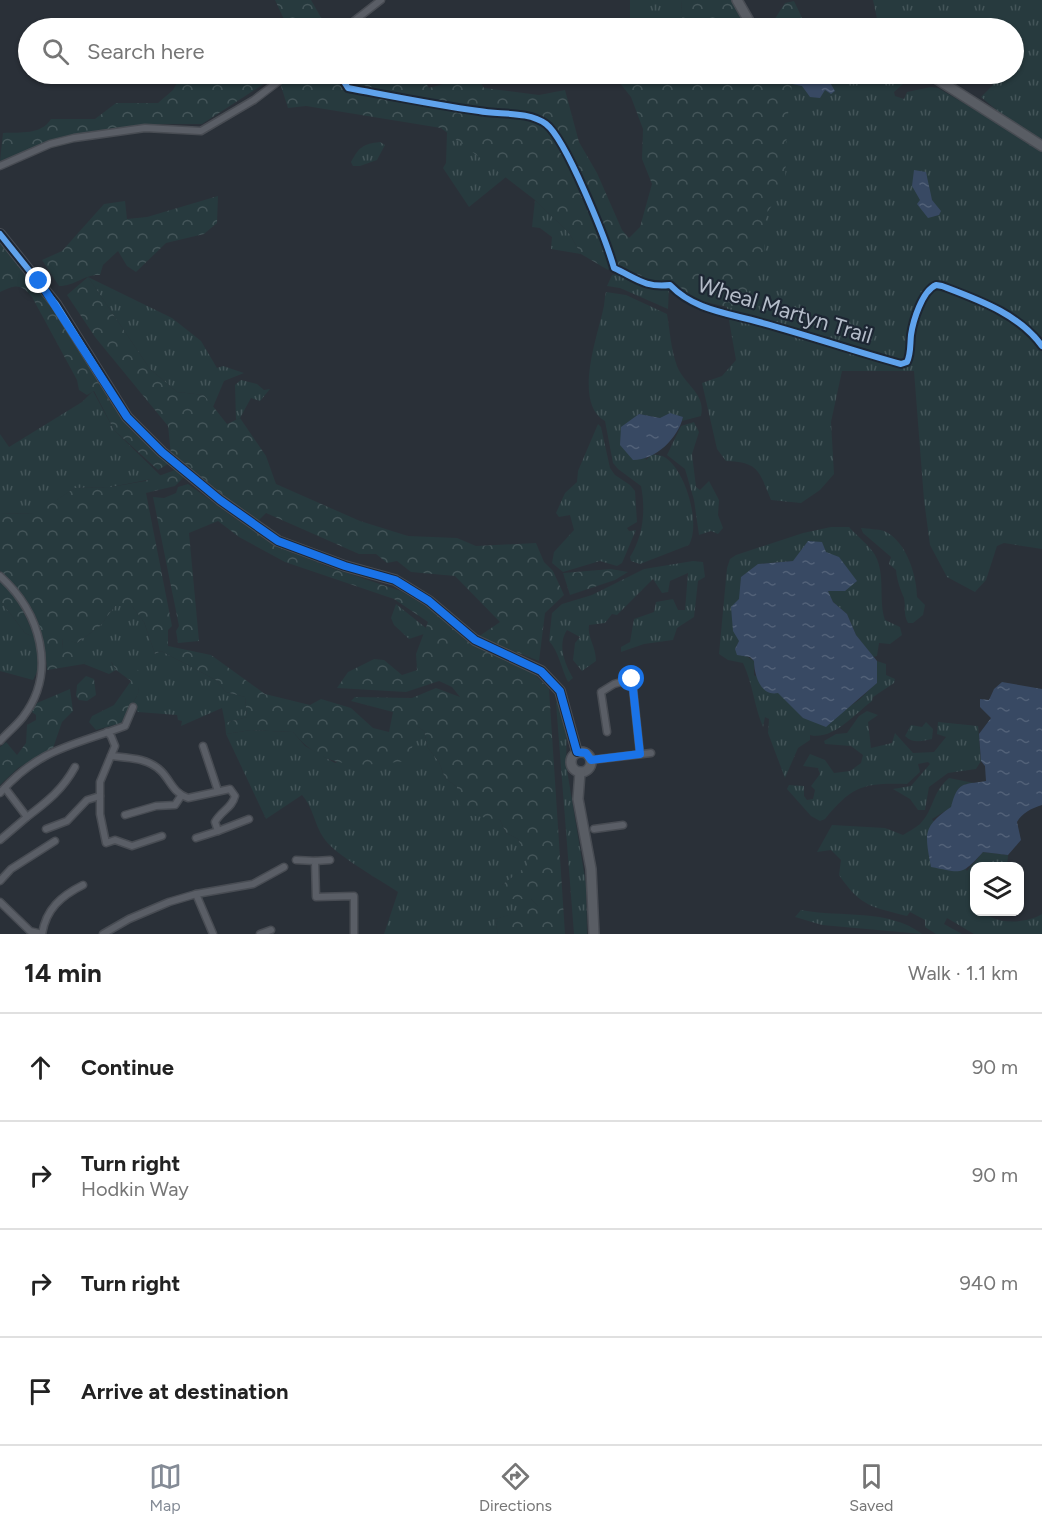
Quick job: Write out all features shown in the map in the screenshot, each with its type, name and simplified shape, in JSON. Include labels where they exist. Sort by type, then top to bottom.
[{"type":"street","points":[[358,18],[381,0]]},
{"type":"street","points":[[737,0],[747,18]]},
{"type":"street","points":[[0,166],[50,144],[74,138],[146,128],[201,131],[254,100],[275,84]]},
{"type":"street","points":[[945,84],[1042,146]]},
{"type":"street","points":[[0,234],[56,304],[127,417],[162,452],[220,500],[278,541],[345,566],[395,580],[429,601],[475,640],[541,671],[560,691],[577,752]]},
{"type":"street","points":[[0,576],[14,588],[25,605],[42,645],[43,664],[34,699],[23,717],[0,741]]},
{"type":"street","points":[[607,732],[601,692],[614,684],[632,679],[640,754]]},
{"type":"street","points":[[27,817],[2,790],[19,772],[48,753],[125,726],[133,707]]},
{"type":"street","points":[[106,732],[111,736],[115,746],[100,782],[100,814],[106,843],[116,840],[132,846],[162,836]]},
{"type":"street","points":[[203,746],[218,791]]},
{"type":"street","points":[[577,752],[586,753],[591,760]]},
{"type":"street","points":[[577,752],[570,761],[574,769],[580,772],[588,769],[591,760]]},
{"type":"street","points":[[591,760],[651,753]]},
{"type":"street","points":[[111,756],[147,760],[162,772],[172,788],[181,796],[188,798],[230,789],[235,796],[233,804],[219,815],[215,822],[218,831]]},
{"type":"street","points":[[0,840],[64,786],[75,767]]},
{"type":"street","points":[[580,772],[578,799],[591,869],[594,934]]},
{"type":"street","points":[[46,829],[67,821],[87,800],[100,796]]},
{"type":"street","points":[[125,815],[156,806],[175,805],[181,796]]},
{"type":"street","points":[[196,838],[249,819]]},
{"type":"street","points":[[594,829],[623,825]]},
{"type":"street","points":[[0,881],[11,869],[55,841]]},
{"type":"street","points":[[296,860],[330,860]]},
{"type":"street","points":[[315,861],[316,897],[354,896],[354,934]]},
{"type":"street","points":[[103,934],[129,919],[196,894],[253,884],[284,867]]},
{"type":"street","points":[[0,902],[30,931],[42,934],[45,920],[53,905],[83,885]]},
{"type":"street","points":[[196,894],[213,934]]},
{"type":"street","points":[[260,934],[271,930]]},
{"type":"green space","points":[[275,0],[311,0],[321,18],[283,18]]},
{"type":"green space","points":[[630,0],[681,0],[682,18],[630,18]]},
{"type":"green space","points":[[681,0],[732,0],[741,18],[682,18]]},
{"type":"green space","points":[[873,0],[1042,0],[1042,142],[1006,118],[981,97],[992,84],[1024,84],[1024,18],[877,18]]},
{"type":"green space","points":[[794,1],[802,18],[775,18],[785,3]]},
{"type":"green space","points":[[176,84],[264,84],[202,124],[145,124],[61,137],[0,161],[3,133],[36,130],[42,128],[51,119],[95,119],[116,103],[158,103]]},
{"type":"green space","points":[[280,84],[426,84],[429,88],[443,84],[482,84],[484,88],[539,95],[565,90],[579,142],[597,173],[622,230],[629,238],[640,227],[652,184],[642,159],[643,129],[631,97],[621,84],[792,84],[787,122],[785,185],[765,216],[764,251],[749,266],[746,311],[692,299],[672,283],[646,282],[611,264],[608,270],[581,254],[569,233],[535,200],[441,128],[306,106],[288,108]]},
{"type":"green space","points":[[708,84],[903,84],[894,92],[895,96],[904,99],[907,92],[931,87],[938,88],[1042,149],[1042,549],[1004,543],[997,546],[986,580],[975,592],[947,577],[930,545],[924,500],[914,371],[842,371],[831,422],[834,474],[820,490],[801,503],[771,500],[764,482],[752,466],[726,461],[717,449],[702,383],[722,376],[736,360],[721,275]]},
{"type":"green space","points":[[447,132],[506,177],[469,207],[443,168],[446,163]]},
{"type":"green space","points":[[380,142],[385,145],[377,160],[353,166],[351,162],[359,150],[365,145]]},
{"type":"green space","points":[[218,196],[217,223],[204,234],[166,243],[136,272],[127,266],[118,251],[103,265],[100,275],[89,276],[59,286],[42,260],[62,251],[104,204],[125,201],[127,219],[147,217]]},
{"type":"green space","points":[[535,200],[569,233],[581,254],[551,249],[552,237],[540,228],[532,227]]},
{"type":"green space","points":[[0,241],[20,263],[68,332],[112,405],[129,428],[168,464],[158,470],[114,430],[94,391],[87,395],[79,390],[77,380],[28,292],[18,287],[0,292]]},
{"type":"green space","points":[[617,274],[649,288],[669,288],[668,309],[620,288],[607,286],[612,275]]},
{"type":"green space","points":[[88,277],[172,318],[201,341],[217,368],[223,366],[244,373],[224,381],[213,407],[204,395],[177,392],[150,369]]},
{"type":"green space","points":[[88,277],[150,369],[177,392],[204,395],[227,424],[240,418],[266,456],[276,484],[360,521],[408,536],[457,538],[476,546],[536,543],[544,562],[553,571],[564,595],[545,613],[539,661],[478,637],[500,622],[455,576],[411,572],[397,561],[387,563],[376,554],[359,554],[266,513],[257,522],[171,455],[168,426],[95,337],[67,295]]},
{"type":"green space","points":[[606,292],[626,295],[667,314],[677,366],[698,395],[702,408],[701,416],[682,421],[683,417],[660,418],[638,414],[646,460],[652,454],[658,455],[673,465],[690,499],[693,525],[689,545],[640,564],[631,561],[630,557],[638,541],[642,523],[641,486],[613,463],[605,421],[595,412],[590,400],[590,369]]},
{"type":"green space","points":[[241,380],[257,384],[264,390],[270,389],[260,401],[251,398],[240,418],[236,420],[235,385]]},
{"type":"green space","points":[[93,391],[114,430],[162,477],[111,487],[75,488],[37,513],[0,514],[0,434],[9,447],[82,402]]},
{"type":"green space","points":[[694,422],[699,432],[692,454],[696,487],[700,490],[709,481],[719,500],[718,515],[723,528],[718,534],[711,531],[699,535],[694,500],[685,469],[667,455],[681,426]]},
{"type":"green space","points":[[598,424],[601,427],[610,468],[635,491],[637,522],[627,528],[629,531],[636,530],[622,563],[617,566],[600,561],[563,572],[552,563],[554,552],[574,530],[570,515],[559,517],[556,513],[565,493],[577,482],[578,471]]},
{"type":"green space","points":[[175,470],[184,477],[175,486],[146,493],[172,626],[168,630],[168,646],[211,655],[265,694],[310,705],[321,699],[351,708],[373,728],[389,732],[393,712],[351,701],[355,697],[412,698],[436,688],[460,697],[452,687],[439,681],[406,692],[337,688],[348,672],[374,659],[384,660],[402,675],[417,670],[416,654],[428,622],[394,599],[285,562],[239,537],[218,521],[189,533],[199,641],[178,643],[176,631],[179,626],[153,497],[164,498],[176,493],[178,487],[188,484],[275,544],[326,566],[401,591],[432,610],[468,642],[530,670],[549,689],[565,934],[498,934],[495,919],[538,906],[531,899],[499,899],[502,885],[528,865],[518,839],[506,833],[500,820],[464,814],[457,799],[457,787],[445,778],[439,762],[428,748],[424,731],[417,726],[409,761],[375,764],[332,760],[306,745],[293,732],[251,730],[226,734],[225,723],[247,717],[245,697],[226,692],[216,680],[161,651],[155,654],[144,622],[132,606],[115,606],[100,626],[77,643],[62,639],[63,649],[76,648],[88,657],[84,664],[47,670],[43,641],[35,615],[21,592],[0,571],[0,514],[36,513],[75,488],[111,487],[145,481]]},
{"type":"green space","points":[[831,527],[849,527],[875,555],[880,571],[885,620],[900,627],[902,635],[890,644],[879,643],[877,656],[873,657],[856,635],[847,614],[833,602],[827,591],[856,581],[852,576],[793,561],[759,564],[741,577],[739,641],[735,649],[754,661],[754,675],[787,699],[803,718],[837,715],[859,700],[876,683],[877,661],[886,664],[886,675],[895,679],[894,683],[873,697],[872,701],[843,725],[827,734],[810,735],[810,740],[798,748],[785,778],[768,733],[769,719],[765,717],[763,727],[743,663],[728,660],[719,654],[727,568],[730,559],[736,555],[803,533]]},
{"type":"green space","points":[[861,528],[884,531],[892,536],[904,550],[915,579],[917,597],[925,605],[923,615],[913,623],[908,623],[906,620],[904,598],[896,570],[889,564],[891,557],[863,533]]},
{"type":"green space","points":[[693,561],[703,562],[705,577],[698,581],[694,617],[677,628],[673,640],[644,644],[621,652],[621,647],[630,642],[634,619],[654,612],[656,602],[673,599],[678,610],[685,610],[688,573],[670,581],[668,592],[662,593],[653,579],[617,615],[612,614],[605,623],[589,625],[596,661],[582,671],[573,660],[575,643],[580,637],[567,630],[562,648],[573,678],[568,682],[558,655],[549,641],[552,613],[562,604],[592,595],[644,569]]},
{"type":"green space","points":[[611,569],[628,572],[615,580],[570,595],[563,573]]},
{"type":"green space","points":[[0,582],[21,607],[34,637],[25,633],[0,600]]},
{"type":"green space","points":[[0,600],[25,633],[34,637],[39,653],[39,664],[33,680],[0,671]]},
{"type":"green space","points":[[396,604],[426,628],[424,634],[409,639],[394,625],[391,618]]},
{"type":"green space","points":[[115,606],[132,606],[144,622],[155,654],[161,651],[216,680],[226,692],[245,697],[247,717],[225,723],[222,708],[181,726],[182,721],[178,720],[177,715],[138,712],[133,703],[138,694],[140,672],[111,662],[116,670],[109,674],[84,664],[87,657],[63,649],[62,638],[77,643],[100,626]]},
{"type":"green space","points":[[118,659],[141,672],[138,694],[121,723],[96,730],[89,722],[92,716],[114,705],[131,681],[116,670],[111,661]]},
{"type":"green space","points":[[86,676],[94,679],[96,695],[87,701],[79,700],[76,696],[77,685]]},
{"type":"green space","points":[[70,689],[73,711],[62,722],[53,748],[18,768],[0,785],[0,747],[6,742],[17,755],[26,743],[27,725],[36,720],[36,715],[32,712],[37,703]]},
{"type":"green space","points":[[558,700],[567,729],[566,764],[586,884],[587,934],[574,934],[556,703]]},
{"type":"green space","points":[[867,711],[878,715],[868,722],[871,748],[892,743],[895,733],[913,753],[934,752],[946,737],[937,734],[938,722],[978,726],[981,761],[976,769],[948,773],[929,787],[925,810],[918,810],[910,799],[893,789],[911,786],[930,764],[928,762],[918,764],[920,772],[907,784],[880,784],[860,788],[820,821],[811,816],[787,789],[789,785],[804,786],[804,796],[807,800],[813,799],[815,790],[811,786],[820,774],[818,768],[803,766],[810,754],[825,760],[834,773],[850,771],[861,763],[863,755],[851,746],[825,744],[824,741],[836,734],[847,733],[859,716]]},
{"type":"green space","points":[[926,722],[933,729],[932,739],[914,741],[905,736],[911,725],[922,727]]},
{"type":"green space","points":[[417,726],[424,731],[428,748],[439,762],[445,778],[457,787],[457,799],[500,820],[506,833],[518,839],[529,865],[502,885],[531,899],[539,907],[495,919],[498,934],[384,934],[398,892],[336,851],[328,843],[302,795],[266,819],[226,734],[251,730],[293,732],[305,746],[335,763]]},
{"type":"green space","points":[[949,778],[974,783],[958,789],[952,807],[932,819],[967,871],[970,867],[970,916],[989,916],[1011,921],[1031,919],[1042,914],[1042,934],[974,934],[947,918],[944,924],[962,934],[936,934],[925,927],[925,920],[910,912],[907,916],[876,908],[861,900],[839,875],[841,860],[831,850],[817,852],[832,825],[885,828],[903,835],[925,819],[943,783]]},
{"type":"green space","points":[[983,852],[1008,855],[1007,862],[975,862]]},
{"type":"green space","points":[[801,910],[879,917],[894,920],[922,934],[822,925],[795,917]]},
{"type":"water","points":[[792,84],[831,84],[835,91],[831,94],[825,90],[820,98],[810,97],[802,86]]},
{"type":"water","points":[[914,170],[926,172],[932,200],[941,211],[939,215],[928,218],[917,204],[920,200],[912,186]]},
{"type":"water","points":[[670,413],[683,417],[671,440],[658,452],[633,460],[620,445],[621,427],[639,414],[660,418]]},
{"type":"water","points":[[808,541],[822,542],[826,552],[839,557],[857,581],[845,591],[828,591],[833,602],[847,614],[856,635],[877,661],[877,683],[826,727],[803,718],[778,693],[767,692],[763,688],[755,672],[754,661],[750,657],[737,655],[735,649],[739,641],[733,631],[731,607],[739,599],[741,577],[758,564],[793,561]]},
{"type":"water","points":[[1002,682],[1042,689],[1042,805],[1028,811],[1019,819],[1017,822],[1021,840],[1008,855],[983,852],[961,871],[931,867],[927,839],[930,826],[951,807],[959,788],[966,784],[986,781],[985,766],[981,761],[979,734],[991,718],[980,707],[980,699],[989,700],[994,689]]},
{"type":"cycle path","name":"Wheal Martyn Trail","points":[[345,84],[348,88],[463,109],[522,115],[546,124],[564,149],[574,169],[614,268],[647,284],[670,285],[700,305],[901,364],[907,362],[908,359],[912,329],[919,307],[926,293],[936,285],[997,309],[1022,325],[1042,346]]},
{"type":"cycle path","points":[[0,234],[56,304],[127,417],[162,452],[220,500],[278,541],[345,566],[395,580],[429,601],[475,640],[541,671],[560,691],[577,752]]},
{"type":"route","points":[[39,281],[127,417],[162,452],[220,500],[278,541],[345,566],[395,580],[429,601],[475,640],[549,676],[560,691],[577,752],[586,753],[591,760],[640,754],[632,679]]}]
